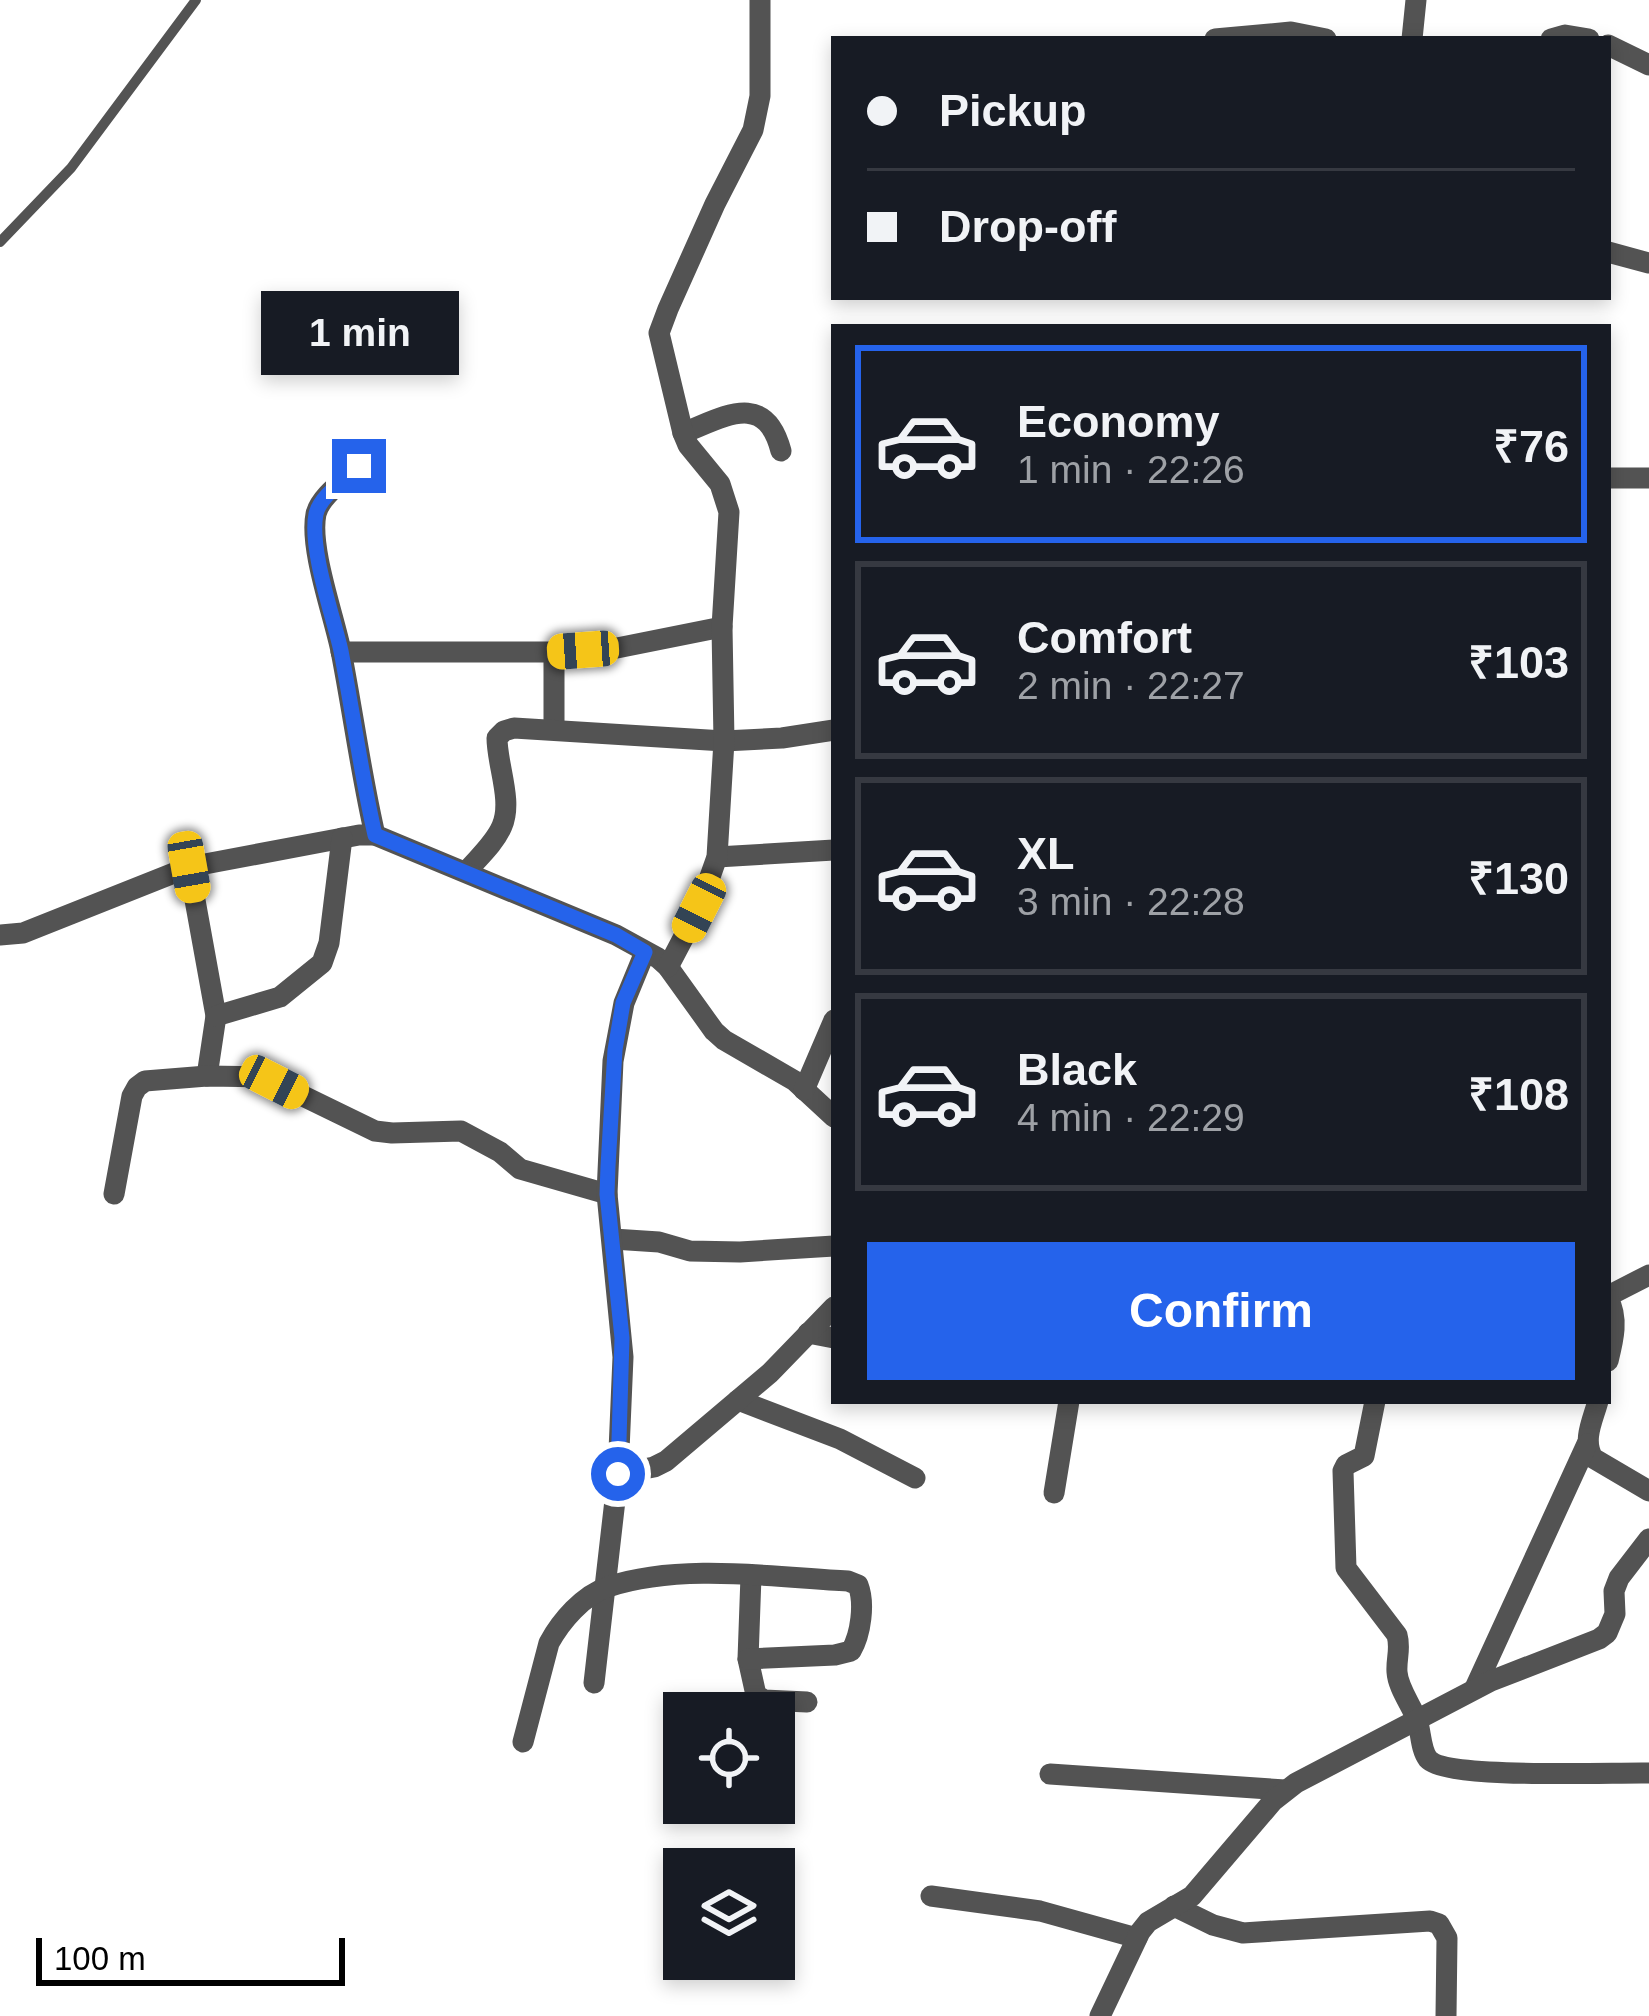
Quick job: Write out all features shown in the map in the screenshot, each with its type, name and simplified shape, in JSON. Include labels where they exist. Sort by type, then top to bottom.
[{"type":"street","points":[[668,967],[699,908],[717,856],[728,527],[720,484],[683,433],[659,333],[753,130],[760,96],[760,0]]},
{"type":"street","points":[[1412,36],[1416,0]]},
{"type":"street","points":[[1248,36],[1291,32],[1311,36]]},
{"type":"street","points":[[1611,46],[1649,65]]},
{"type":"street","points":[[1611,253],[1649,262]]},
{"type":"street","points":[[683,433],[734,413],[755,412],[772,426],[781,451]]},
{"type":"street","points":[[359,466],[321,503],[316,520],[375,835]]},
{"type":"street","points":[[1611,478],[1649,478]]},
{"type":"street","points":[[341,652],[554,652],[632,647],[722,627]]},
{"type":"street","points":[[554,652],[554,728]]},
{"type":"street","points":[[466,872],[504,822],[497,738],[504,730],[554,728],[724,741],[831,730]]},
{"type":"street","points":[[0,934],[23,933],[189,867],[375,835],[616,935],[645,952],[668,967],[724,1040],[795,1081],[831,1114]]},
{"type":"street","points":[[217,1016],[280,997],[322,962],[329,943],[342,838]]},
{"type":"street","points":[[717,856],[831,850]]},
{"type":"street","points":[[189,867],[217,1016],[207,1076]]},
{"type":"street","points":[[594,1683],[618,1474],[623,1358],[607,1194],[615,1050],[623,1003],[645,952]]},
{"type":"street","points":[[804,1090],[831,1027]]},
{"type":"street","points":[[114,1194],[136,1087],[207,1076],[264,1077],[375,1131],[461,1131],[520,1169],[607,1194]]},
{"type":"street","points":[[613,1239],[702,1251],[831,1246]]},
{"type":"street","points":[[1611,1296],[1649,1275]]},
{"type":"street","points":[[1611,1305],[1611,1348]]},
{"type":"street","points":[[618,1474],[666,1461],[770,1372],[831,1310]]},
{"type":"street","points":[[808,1333],[831,1337]]},
{"type":"street","points":[[738,1400],[840,1439],[915,1478]]},
{"type":"street","points":[[1054,1493],[1069,1404]]},
{"type":"street","points":[[1375,1404],[1364,1456],[1343,1471],[1345,1559],[1349,1574],[1397,1635],[1398,1679],[1430,1761],[1503,1774],[1649,1773]]},
{"type":"street","points":[[1475,1688],[1587,1444],[1597,1404]]},
{"type":"street","points":[[1587,1444],[1593,1458],[1649,1491]]},
{"type":"street","points":[[1100,2016],[1148,1922],[1192,1896],[1285,1790],[1475,1688],[1599,1639],[1615,1614],[1619,1577],[1649,1539]]},
{"type":"street","points":[[523,1742],[556,1629],[606,1587],[679,1574],[848,1581],[858,1586],[862,1602],[851,1651],[748,1659]]},
{"type":"street","points":[[751,1576],[748,1659],[756,1695],[764,1700],[807,1702]]},
{"type":"street","points":[[1050,1774],[1285,1790]]},
{"type":"street","points":[[931,1896],[1040,1911],[1137,1938]]},
{"type":"street","points":[[1174,1906],[1243,1933],[1439,1924],[1448,1938],[1446,2016]]},
{"type":"lane","points":[[0,242],[70,169],[196,0]]},
{"type":"route","points":[[359,466],[316,511],[317,545],[375,835],[616,935],[645,952],[623,1003],[615,1050],[608,1166],[622,1338],[618,1474]]}]
